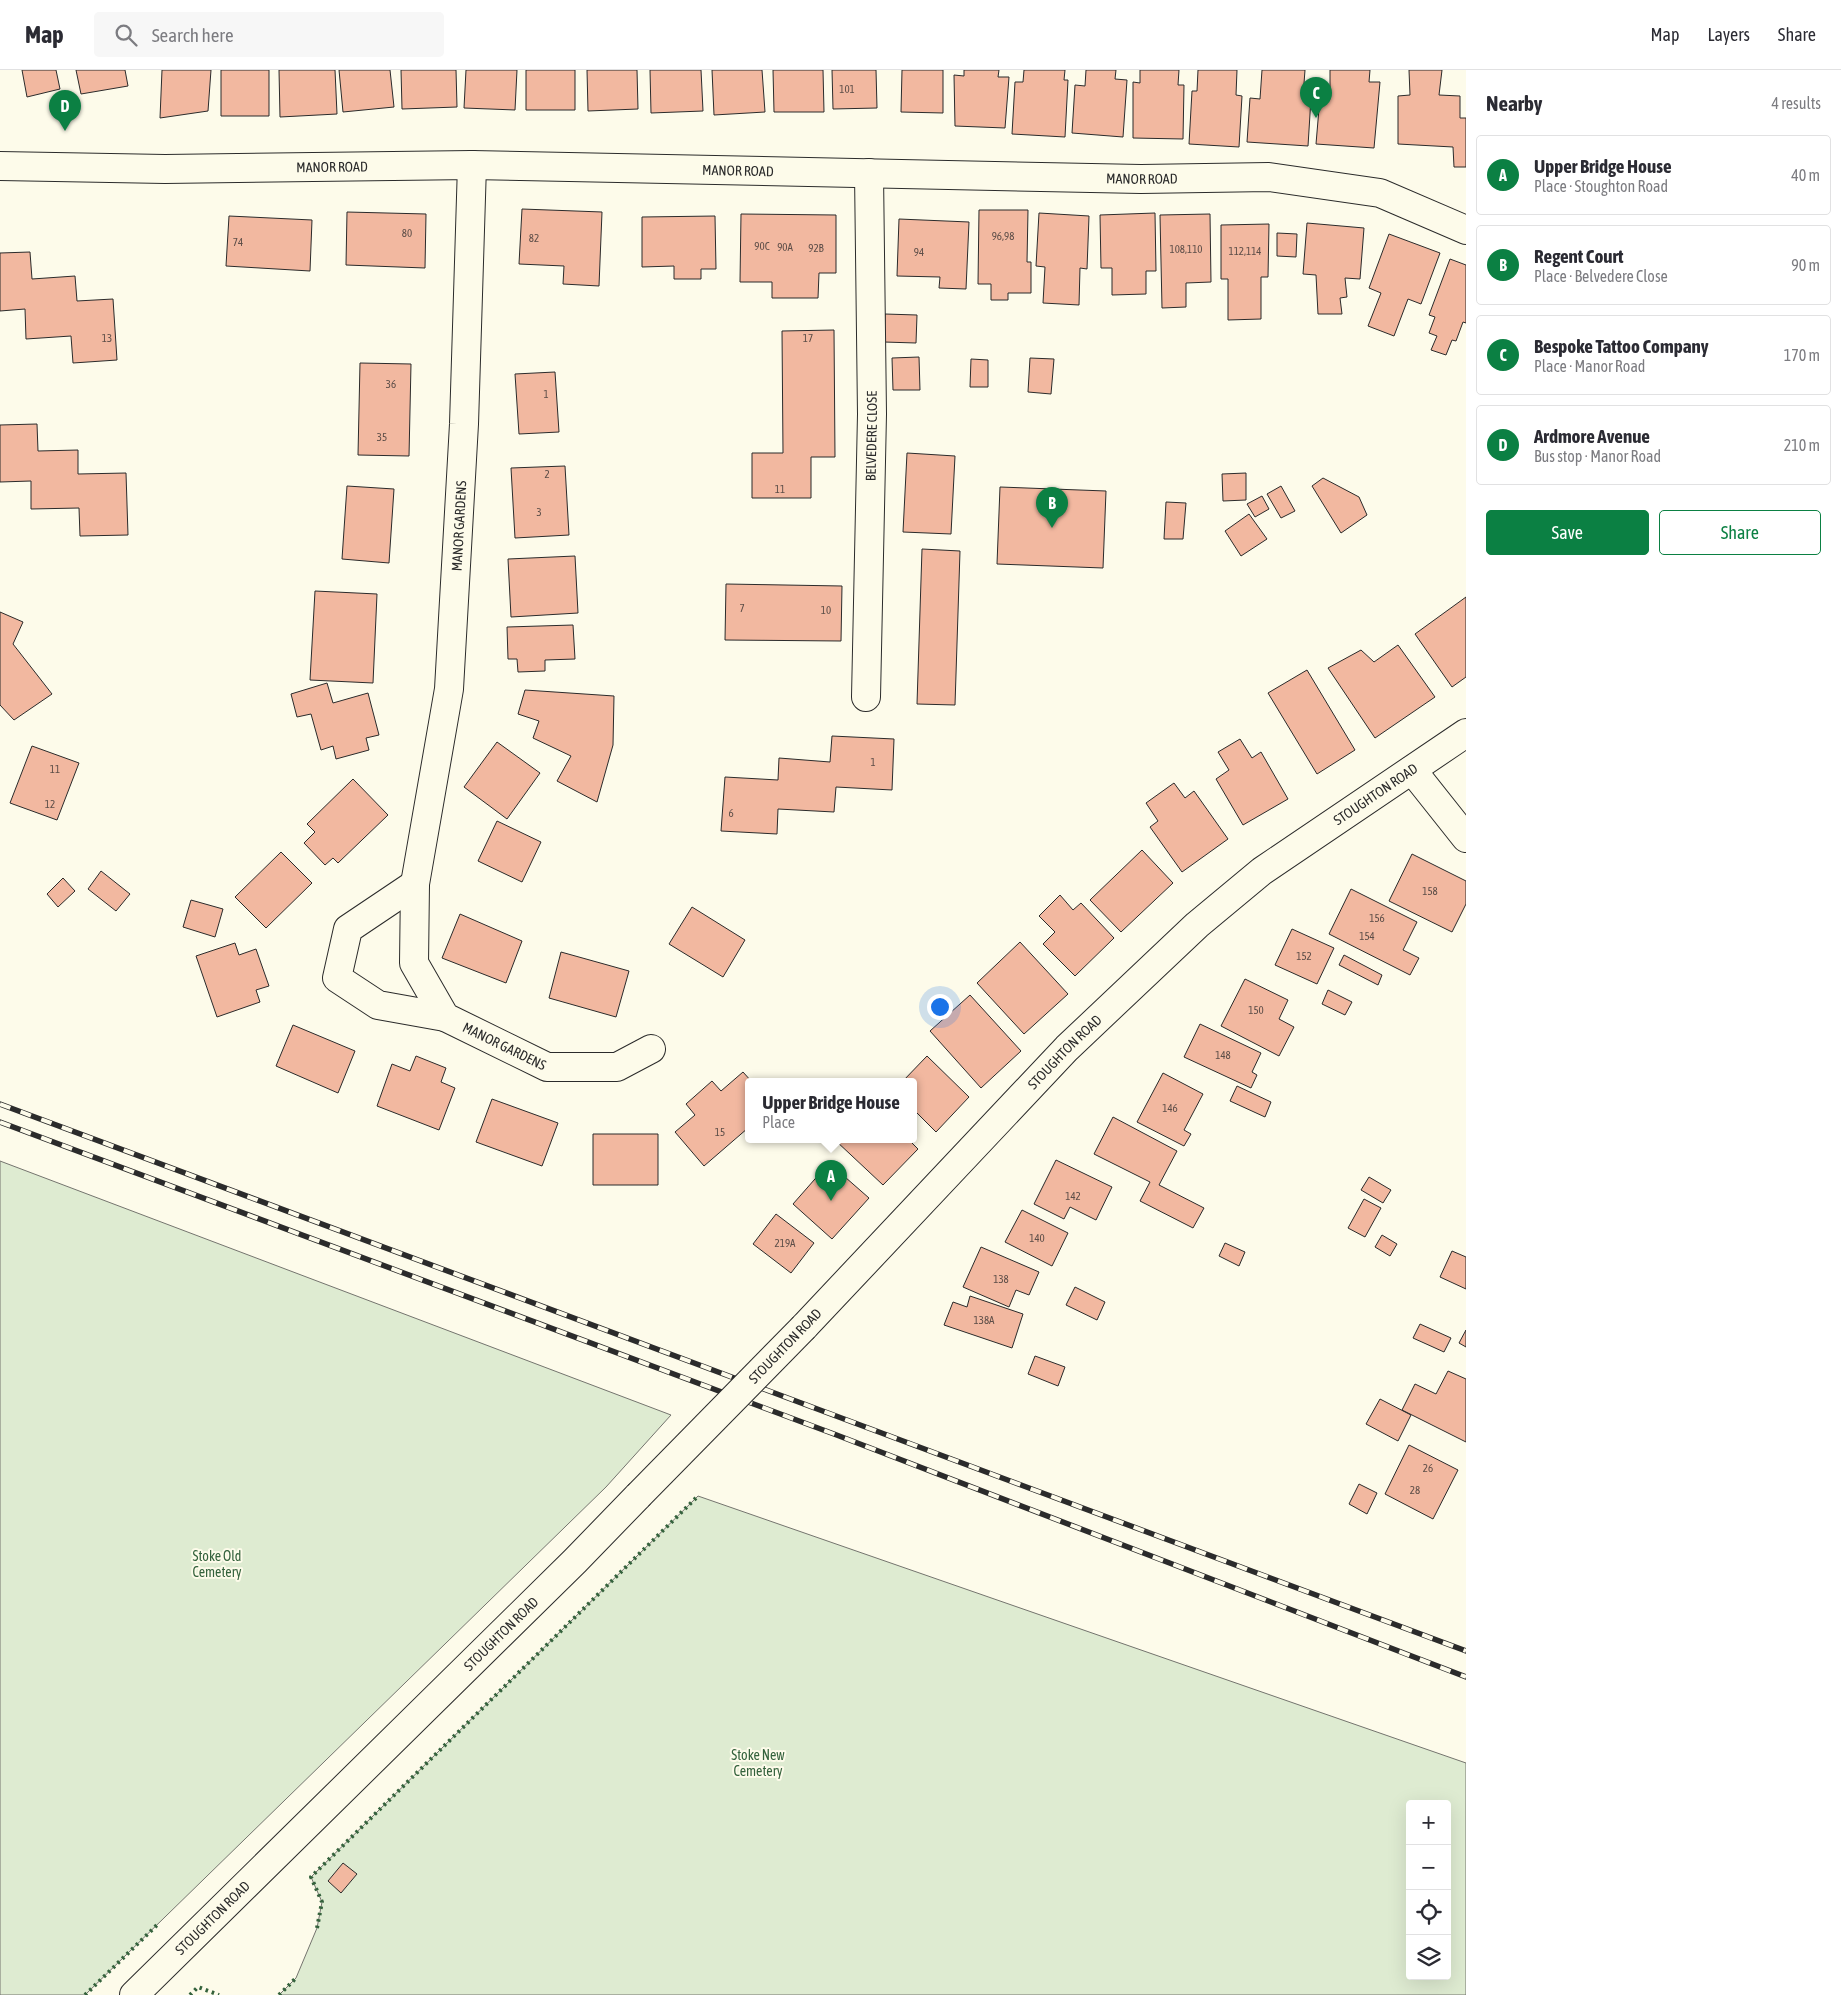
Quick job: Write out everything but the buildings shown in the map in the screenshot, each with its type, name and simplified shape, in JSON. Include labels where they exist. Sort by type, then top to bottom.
[{"type":"street","name":"MANOR ROAD","points":[[0,166],[165,169],[472,165],[1141,179],[1269,177],[1380,193],[1466,230]]},
{"type":"street","name":"MANOR GARDENS","points":[[445,1017],[414,963],[415,884],[449,689],[464,424],[472,165]]},
{"type":"street","name":"BELVEDERE CLOSE","points":[[866,697],[872,414],[869,173]]},
{"type":"street","name":"STOUGHTON ROAD","points":[[134,1995],[575,1561],[804,1327],[1067,1048],[1161,958],[1262,871],[1466,733]]},
{"type":"street","points":[[1412,770],[1466,838]]},
{"type":"street","name":"MANOR GARDENS","points":[[415,884],[348,929],[337,978],[378,1005],[445,1017],[547,1067],[617,1067],[651,1049]]},
{"type":"green space","name":"Stoke Old Cemetery","points":[[0,1161],[671,1415],[606,1487],[85,1995],[0,1995]]},
{"type":"green space","name":"Stoke New Cemetery","points":[[698,1496],[1466,1763],[1466,1995],[279,1995],[296,1978],[317,1928],[322,1902],[311,1877]]},
{"type":"railway","points":[[0,1104],[1466,1651]]},
{"type":"railway","points":[[0,1122],[834,1434],[1466,1677]]},
{"type":"hedge","points":[[317,1928],[322,1902],[311,1877],[698,1496]]},
{"type":"hedge","points":[[85,1995],[157,1925]]},
{"type":"hedge","points":[[279,1995],[296,1978]]},
{"type":"hedge","points":[[190,1995],[198,1987],[219,1995]]},
{"type":"place","name":"Bespoke Tattoo Company","points":[[1316,118]]},
{"type":"place","name":"Ardmore Avenue","points":[[65,131]]},
{"type":"place","name":"Regent Court","points":[[1052,528]]},
{"type":"place","name":"Upper Bridge House","points":[[831,1201]]}]
